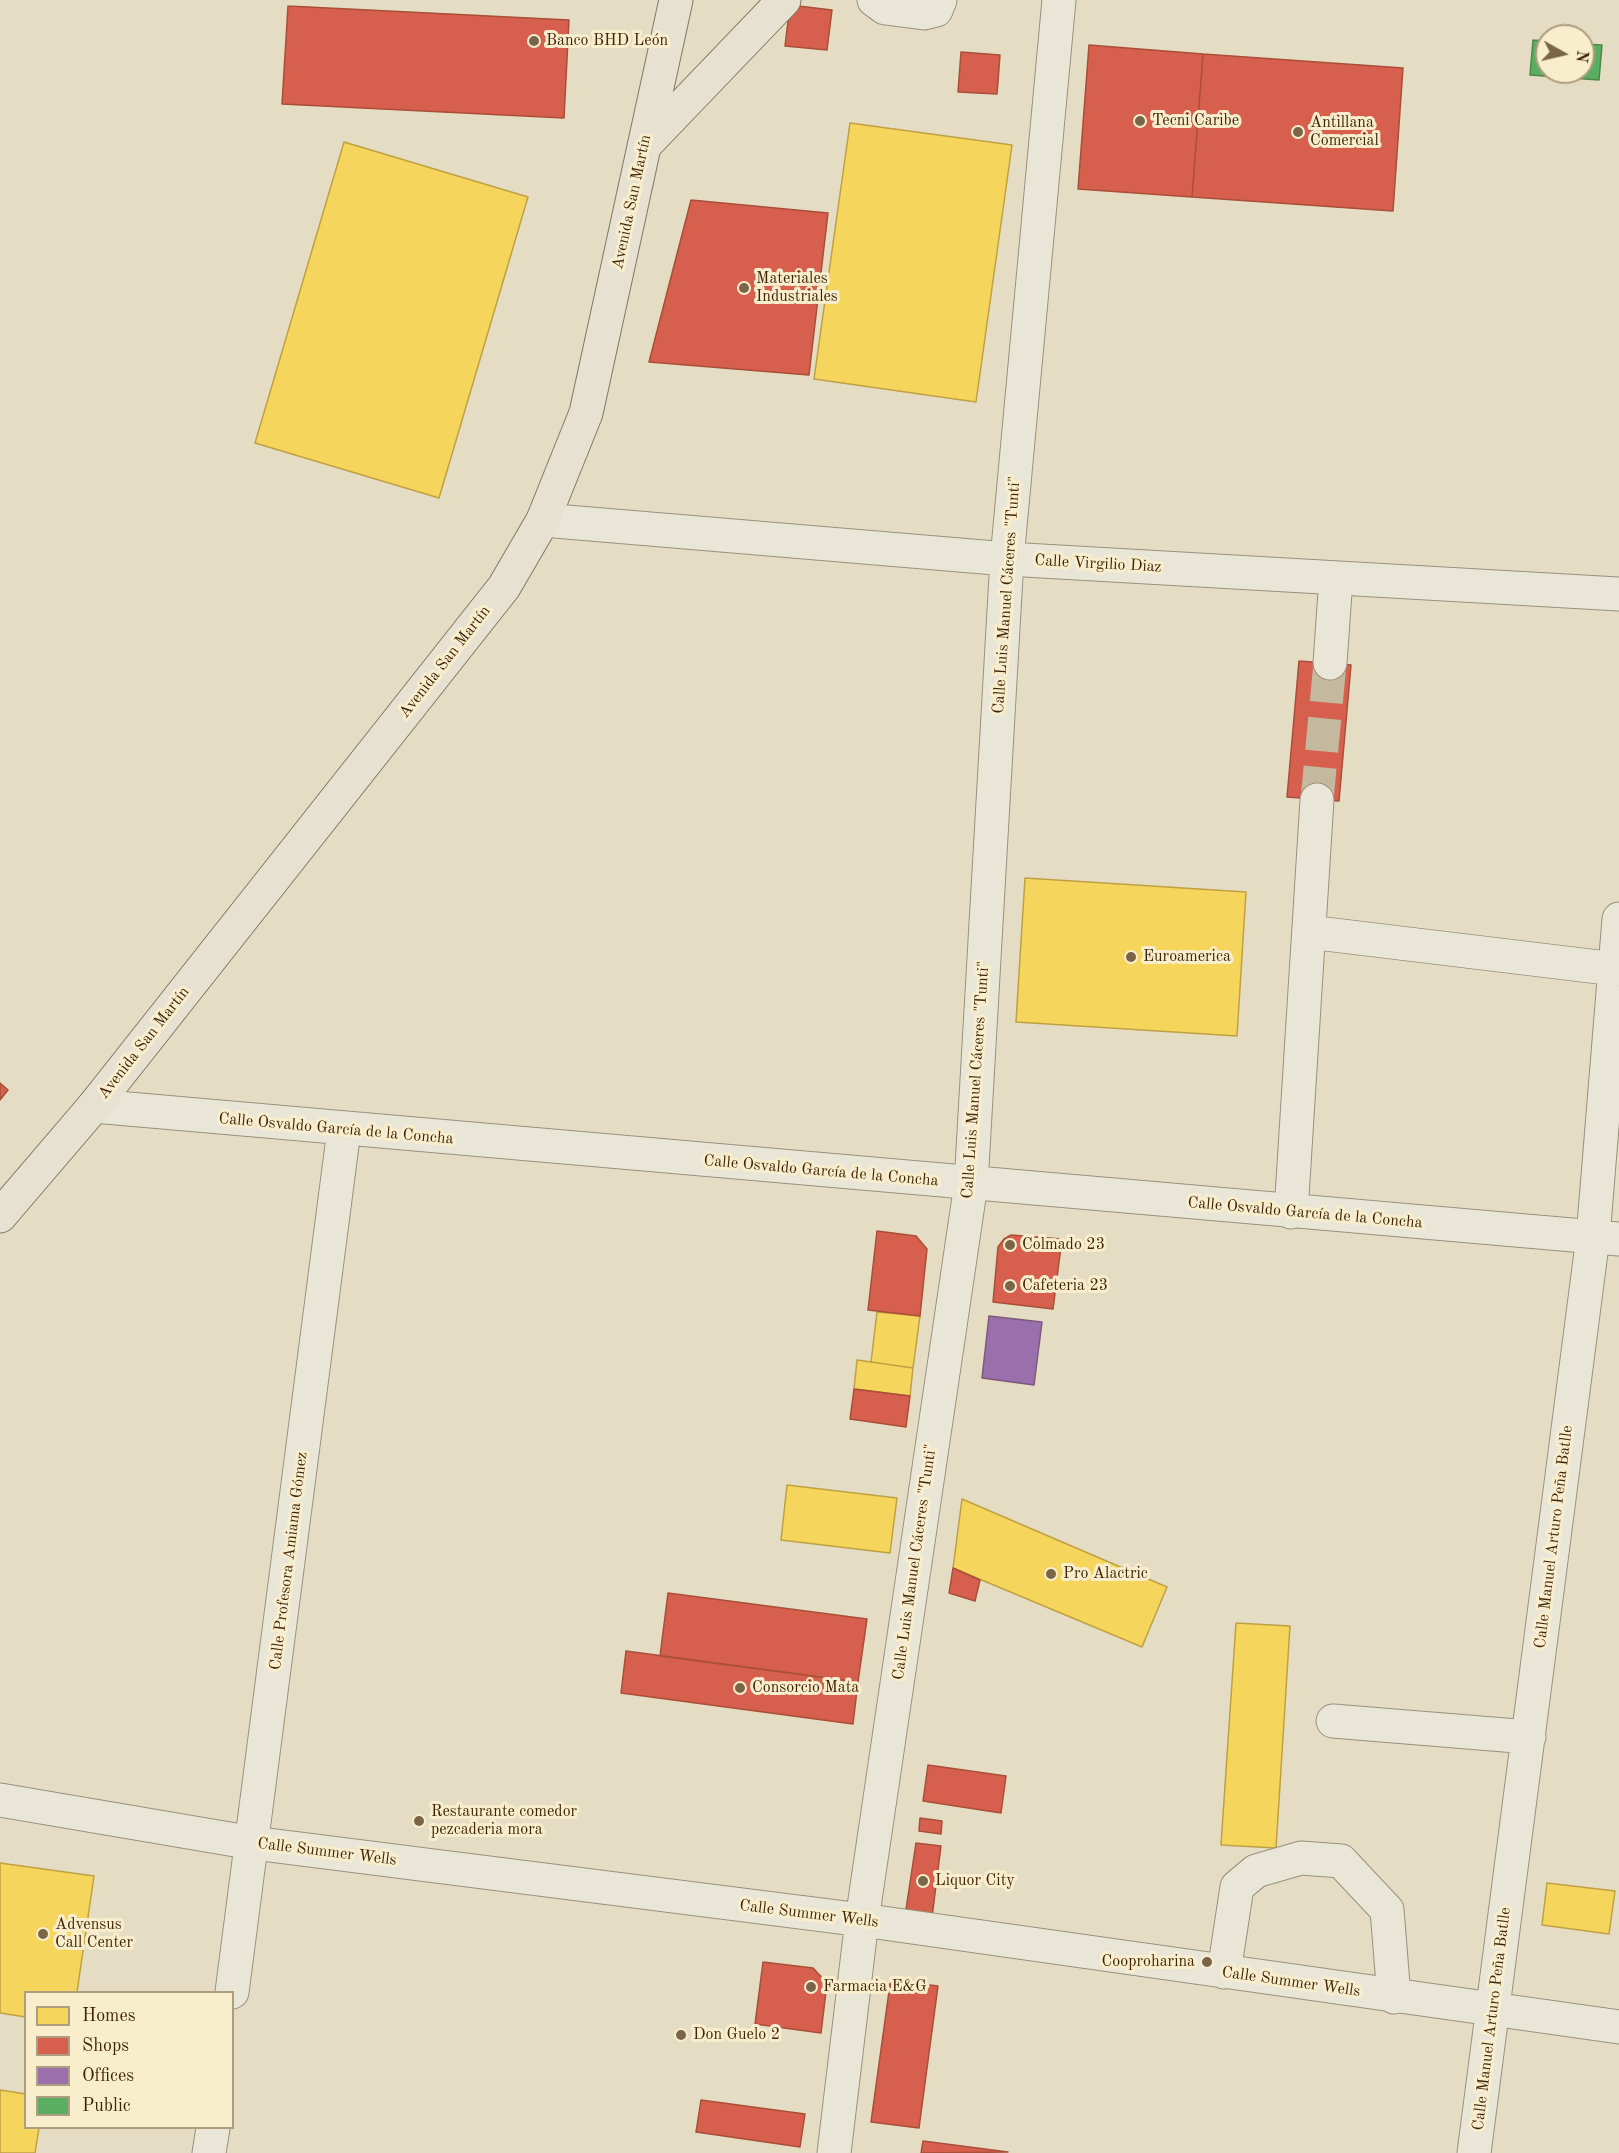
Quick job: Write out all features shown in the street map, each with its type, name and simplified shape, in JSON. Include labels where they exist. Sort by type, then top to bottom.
[{"type":"main road","name":"Avenida San Martín","points":[[0,1216],[94,1106],[504,587],[543,520],[586,413],[676,0]]},
{"type":"main road","points":[[644,146],[784,0]]},
{"type":"street","points":[[874,0],[885,8],[924,13],[936,10],[940,0]]},
{"type":"street","name":"Calle Luis Manuel Cáceres \"Tunti\"","points":[[834,2153],[862,1920],[971,1184],[1007,559],[1059,0]]},
{"type":"street","name":"Calle Virgilio Diaz","points":[[543,520],[1007,559],[1619,594]]},
{"type":"street","points":[[1330,663],[1336,578]]},
{"type":"street","points":[[1291,1212],[1317,800]]},
{"type":"street","name":"Calle Manuel Arturo Peña Batlle","points":[[1474,2153],[1528,1737],[1606,1238],[1615,969],[1619,919]]},
{"type":"street","points":[[1309,932],[1615,969]]},
{"type":"street","name":"Calle Osvaldo García de la Concha","points":[[94,1106],[344,1130],[1606,1238]]},
{"type":"street","name":"Calle Profesora Amiama Gómez","points":[[232,1991],[254,1843],[344,1130]]},
{"type":"street","points":[[1333,1721],[1528,1737]]},
{"type":"street","name":"Calle Summer Wells","points":[[0,1800],[254,1843],[862,1920],[1619,2027]]},
{"type":"street","points":[[1224,1972],[1237,1887],[1256,1871],[1301,1858],[1341,1861],[1387,1910],[1394,1997]]},
{"type":"street","points":[[209,2153],[213,2129]]},
{"type":"building: Homes","points":[[850,123],[1012,145],[976,402],[814,379]]},
{"type":"building: Homes","points":[[344,142],[528,197],[439,498],[255,443]]},
{"type":"building: Homes","name":"Euroamerica","points":[[1025,878],[1246,892],[1237,1036],[1016,1022]]},
{"type":"building: Homes","points":[[877,1312],[920,1316],[913,1368],[871,1362]]},
{"type":"building: Homes","points":[[857,1360],[913,1368],[910,1396],[854,1389]]},
{"type":"building: Homes","points":[[787,1485],[897,1498],[890,1553],[781,1540]]},
{"type":"building: Homes","name":"Pro Alactric","points":[[962,1499],[1167,1587],[1142,1647],[953,1568]]},
{"type":"building: Homes","points":[[1236,1623],[1290,1626],[1276,1848],[1221,1845]]},
{"type":"building: Homes","name":"Advensus Call Center","points":[[0,1863],[94,1876],[77,1991],[24,1991],[24,2017],[0,2013]]},
{"type":"building: Homes","points":[[1547,1883],[1615,1891],[1609,1934],[1542,1925]]},
{"type":"building: Homes","points":[[0,2090],[24,2094],[24,2129],[39,2129],[35,2153],[0,2153]]},
{"type":"building: Shops","points":[[790,5],[832,10],[827,50],[785,46]]},
{"type":"building: Shops","points":[[288,6],[569,20],[564,118],[282,104]]},
{"type":"building: Shops","name":"Tecni Caribe","points":[[1089,45],[1203,54],[1192,197],[1078,189]]},
{"type":"building: Shops","points":[[961,52],[1000,55],[997,94],[958,92]]},
{"type":"building: Shops","name":"Antillana Comercial","points":[[1203,54],[1403,68],[1393,211],[1192,197]]},
{"type":"building: Shops","name":"Materiales Industriales","points":[[691,200],[828,213],[809,375],[649,362]]},
{"type":"building: Shops","points":[[1299,661],[1351,665],[1339,801],[1287,797]]},
{"type":"building: Shops","points":[[0,1083],[8,1090],[0,1100]]},
{"type":"building: Shops","points":[[877,1231],[916,1236],[927,1249],[920,1316],[868,1310]]},
{"type":"building: Shops","points":[[1011,1235],[1062,1239],[1053,1309],[993,1302],[998,1247],[1004,1239]]},
{"type":"building: Shops","points":[[854,1389],[910,1396],[906,1427],[850,1419]]},
{"type":"building: Shops","points":[[953,1568],[980,1580],[975,1601],[949,1593]]},
{"type":"building: Shops","points":[[668,1593],[867,1619],[858,1682],[660,1656]]},
{"type":"building: Shops","name":"Consorcio Mata","points":[[626,1651],[858,1682],[853,1724],[621,1693]]},
{"type":"building: Shops","points":[[928,1765],[1006,1776],[1001,1813],[923,1801]]},
{"type":"building: Shops","points":[[920,1818],[942,1821],[941,1834],[919,1831]]},
{"type":"building: Shops","name":"Liquor City","points":[[916,1843],[941,1846],[931,1925],[905,1916]]},
{"type":"building: Shops","points":[[763,1962],[813,1968],[827,1983],[821,2033],[755,2024]]},
{"type":"building: Shops","points":[[896,1981],[938,1986],[919,2128],[871,2122],[890,1984]]},
{"type":"building: Shops","points":[[701,2100],[805,2114],[800,2147],[696,2132]]},
{"type":"building: Shops","points":[[923,2141],[1008,2152],[921,2153]]},
{"type":"building: Offices","points":[[989,1316],[1042,1322],[1034,1385],[982,1378]]},
{"type":"building: Public","points":[[1533,40],[1535,40],[1535,75],[1530,75]]},
{"type":"building: Public","points":[[1595,45],[1602,45],[1599,80],[1595,80]]},
{"type":"tunnel","points":[[1317,800],[1330,663]]},
{"type":"place","name":"Banco BHD León","points":[[534,41]]},
{"type":"place","name":"Tecni Caribe","points":[[1140,121]]},
{"type":"place","name":"Antillana Comercial","points":[[1298,132]]},
{"type":"place","name":"Materiales Industriales","points":[[744,288]]},
{"type":"place","name":"Euroamerica","points":[[1131,957]]},
{"type":"place","name":"Colmado 23","points":[[1010,1245]]},
{"type":"place","name":"Cafeteria 23","points":[[1010,1286]]},
{"type":"place","name":"Pro Alactric","points":[[1051,1574]]},
{"type":"place","name":"Consorcio Mata","points":[[740,1688]]},
{"type":"place","name":"Restaurante comedor pezcaderia mora","points":[[419,1821]]},
{"type":"place","name":"Liquor City","points":[[923,1881]]},
{"type":"place","name":"Advensus Call Center","points":[[43,1934]]},
{"type":"place","name":"Cooproharina","points":[[1207,1962]]},
{"type":"place","name":"Farmacia E&G","points":[[811,1987]]},
{"type":"place","name":"Don Guelo 2","points":[[681,2035]]}]
